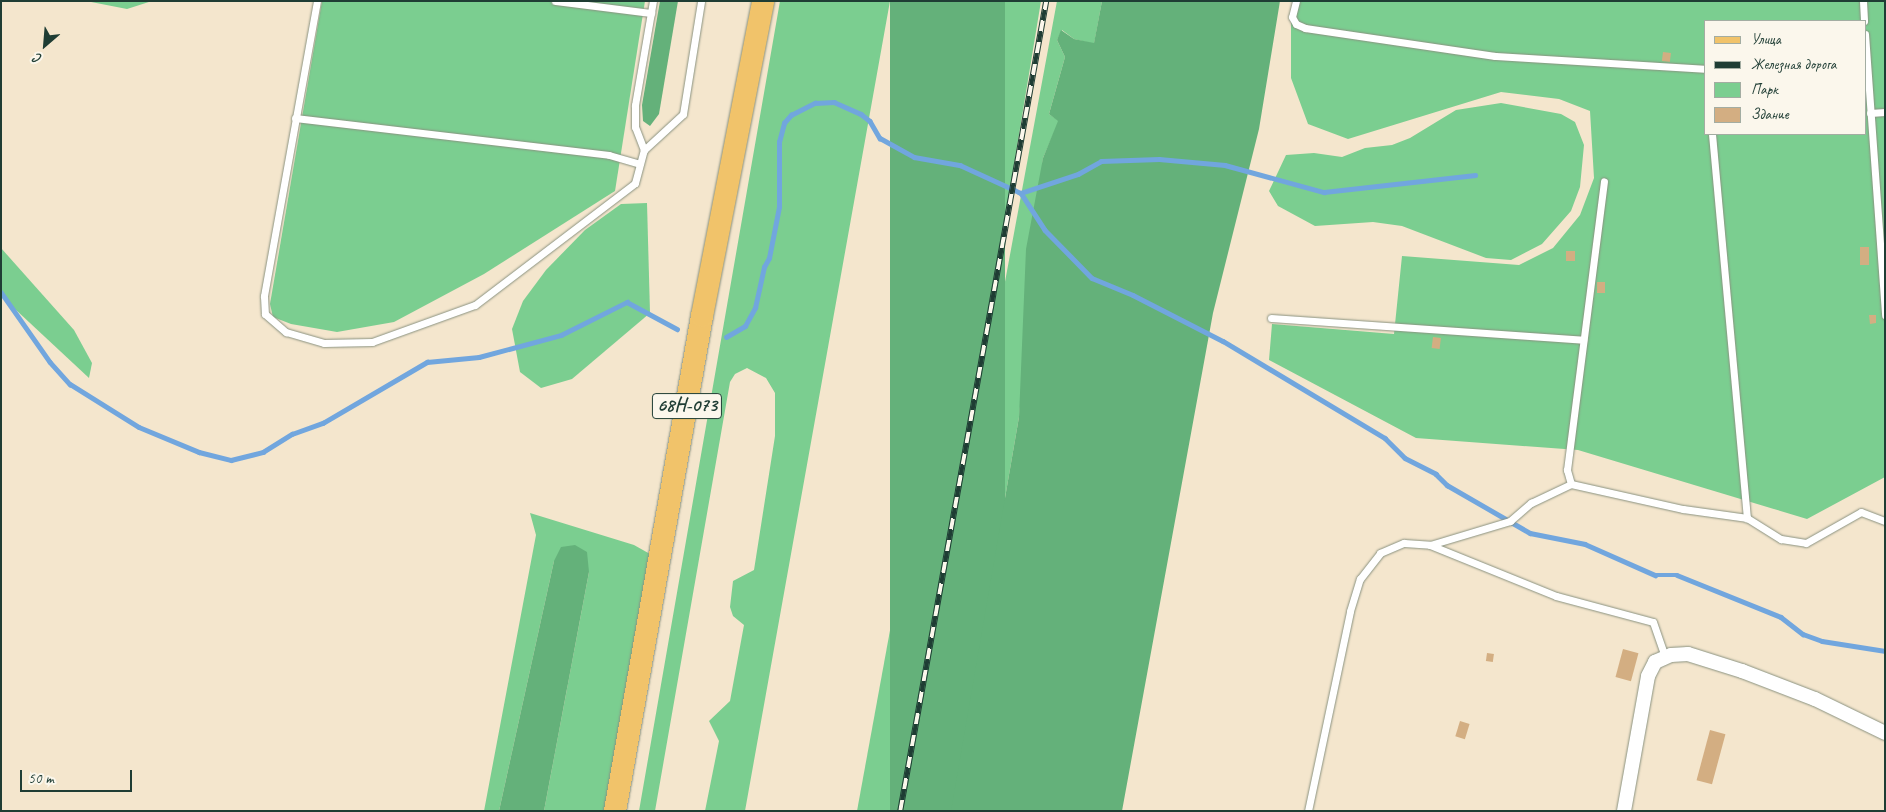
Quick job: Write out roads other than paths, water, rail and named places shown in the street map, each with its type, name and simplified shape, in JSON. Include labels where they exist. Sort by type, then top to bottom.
[{"type":"main road","name":"68Н-073","points":[[615,811],[702,316],[763,1]]},
{"type":"street","points":[[1624,811],[1648,676],[1655,662],[1665,657],[1688,654],[1742,671],[1815,699],[1885,733]]},
{"type":"lane","points":[[317,1],[264,296],[265,314],[286,332],[324,343],[372,342],[474,305],[635,183],[644,150],[683,114],[701,1]]},
{"type":"lane","points":[[556,1],[651,13]]},
{"type":"lane","points":[[644,150],[635,127],[634,105],[653,1]]},
{"type":"lane","points":[[1296,1],[1292,17],[1296,24],[1305,28],[1495,56],[1704,69]]},
{"type":"lane","points":[[1863,1],[1864,20]]},
{"type":"lane","points":[[1866,84],[1883,259],[1885,315]]},
{"type":"lane","points":[[1870,113],[1885,112]]},
{"type":"lane","points":[[295,118],[609,154],[640,164]]},
{"type":"lane","points":[[1712,135],[1747,518]]},
{"type":"lane","points":[[1571,484],[1567,470],[1604,181]]},
{"type":"lane","points":[[1271,318],[1583,340]]},
{"type":"lane","points":[[1430,545],[1510,522],[1531,503],[1571,484],[1683,509],[1747,518],[1781,539],[1806,543],[1861,512],[1885,521]]},
{"type":"lane","points":[[1308,811],[1350,611],[1360,579],[1380,553],[1404,543],[1430,545],[1556,596],[1653,622],[1665,657]]},
{"type":"waterway","points":[[726,337],[745,326],[755,308],[764,267],[769,258],[779,207],[779,142],[784,123],[791,115],[815,103],[834,102],[861,114],[870,121],[880,138],[914,157],[960,165],[1021,193],[1045,230],[1092,278],[1133,295],[1223,341],[1385,438],[1405,458],[1436,474],[1447,485],[1530,533],[1585,544],[1655,575],[1677,575],[1781,617],[1803,634],[1822,641],[1885,651]]},
{"type":"waterway","points":[[1021,193],[1078,174],[1101,161],[1159,159],[1225,165],[1324,192],[1475,175]]},
{"type":"waterway","points":[[1,292],[50,362],[70,384],[139,427],[199,452],[231,460],[263,452],[292,434],[323,423],[427,362],[479,357],[561,335],[627,302],[677,329]]},
{"type":"railway","points":[[900,811],[1046,1]]}]
